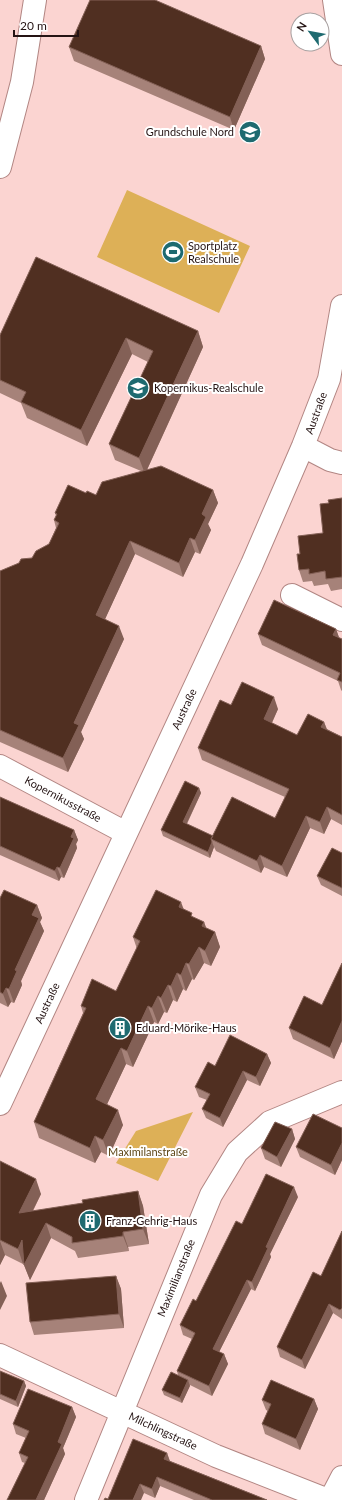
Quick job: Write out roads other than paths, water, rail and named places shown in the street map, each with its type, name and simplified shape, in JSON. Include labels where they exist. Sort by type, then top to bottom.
[{"type":"street","points":[[0,167],[22,82],[35,0]]},
{"type":"street","points":[[334,0],[342,54]]},
{"type":"street","name":"Austraße","points":[[0,1104],[252,564],[303,446],[329,379],[342,306]]},
{"type":"street","points":[[303,446],[330,460],[342,463]]},
{"type":"street","points":[[292,595],[342,620]]},
{"type":"street","name":"Kopernikusstraße","points":[[0,766],[126,833]]},
{"type":"street","name":"Maximilianstraße","points":[[86,1500],[210,1195],[237,1152],[270,1122],[342,1092]]},
{"type":"street","name":"Milchlingstraße","points":[[0,1355],[216,1456],[329,1500]]},
{"type":"street","points":[[329,1500],[342,1477]]},
{"type":"place","name":"Grundschule Nord","points":[[250,132]]},
{"type":"place","name":"Sportplatz Realschule","points":[[173,252]]},
{"type":"place","name":"Kopernikus-Realschule","points":[[138,388]]},
{"type":"place","name":"Eduard-Mörike-Haus","points":[[120,1028]]},
{"type":"place","name":"Franz-Gehrig-Haus","points":[[90,1221]]},
{"type":"park label","name":"Maximilanstraße","points":[[148,1152]]}]
